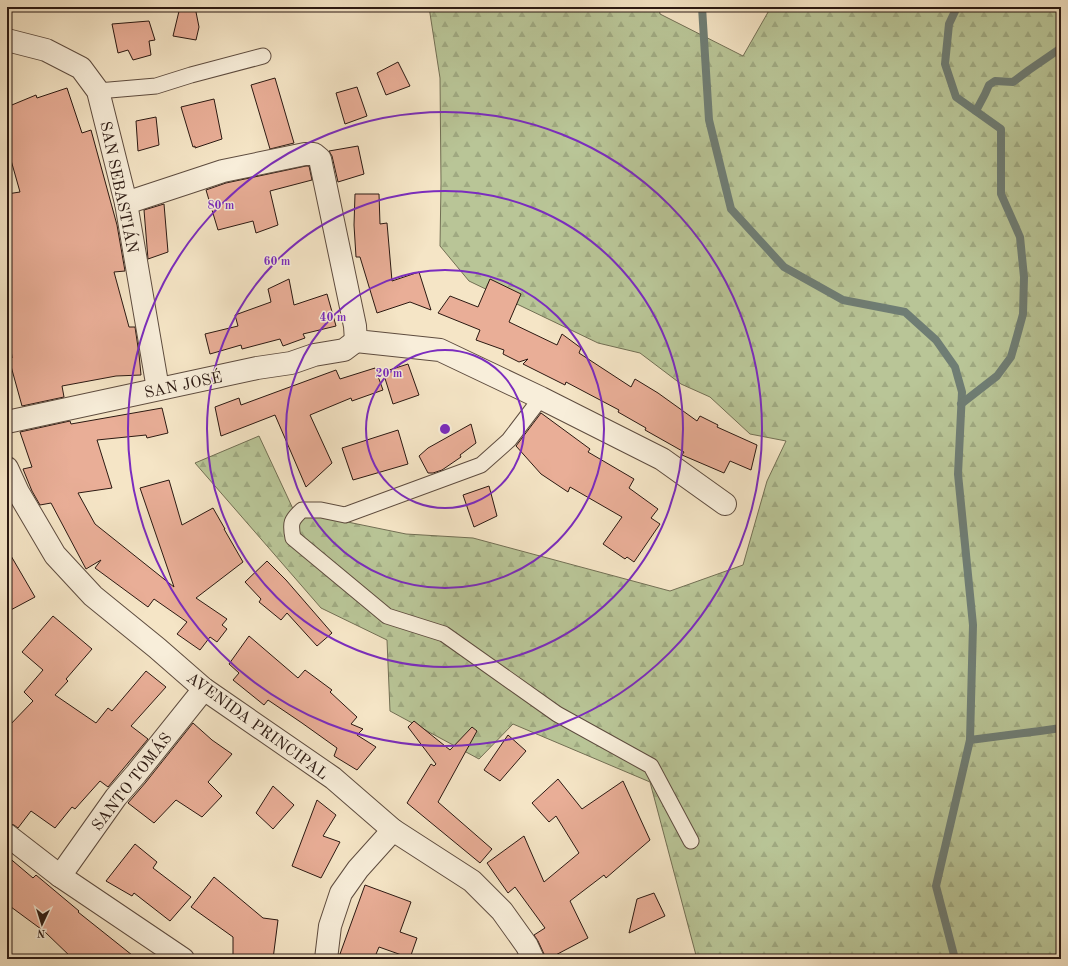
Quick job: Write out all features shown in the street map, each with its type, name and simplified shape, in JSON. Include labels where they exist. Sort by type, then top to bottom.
[{"type":"street","name":"SAN SEBASTIÁN","points":[[7,40],[46,50],[81,68],[98,92],[126,203],[158,389]]},
{"type":"street","points":[[126,203],[223,171],[305,154],[314,154],[320,159],[355,326],[356,341],[440,350],[662,458],[726,504]]},
{"type":"street","name":"SAN JOSÉ","points":[[7,422],[257,368],[291,363],[314,355],[344,350],[356,341]]},
{"type":"street","name":"AVENIDA PRINCIPAL","points":[[7,468],[18,492],[55,555],[93,596],[157,648],[204,689],[333,778],[393,830],[472,880],[502,911],[527,946],[533,959]]},
{"type":"street","name":"SANTO TOMÁS","points":[[60,876],[116,796],[136,774],[204,689]]},
{"type":"street","points":[[326,959],[330,926],[341,893],[358,870],[393,830]]},
{"type":"street","points":[[7,835],[60,876],[183,959]]},
{"type":"lane","points":[[98,92],[156,86],[263,56]]},
{"type":"lane","points":[[541,398],[509,440],[481,465],[345,515],[321,510],[302,510],[294,518],[291,527],[293,538],[387,616],[444,634],[557,714],[651,766],[691,841]]},
{"type":"green space","points":[[429,7],[659,7],[660,14],[743,56],[771,7],[1061,7],[1061,959],[697,959],[650,782],[513,724],[479,759],[390,711],[387,640],[321,608],[195,463],[259,436],[294,511],[406,534],[473,538],[670,591],[743,565],[767,481],[786,441],[750,434],[710,397],[681,384],[640,353],[598,343],[469,281],[440,246],[440,78]]},
{"type":"building","points":[[180,7],[195,7],[199,27],[196,40],[173,36]]},
{"type":"building","points":[[149,21],[155,40],[149,41],[151,55],[133,60],[128,50],[118,53],[112,24]]},
{"type":"building","points":[[398,62],[410,86],[386,95],[377,73]]},
{"type":"building","points":[[275,78],[294,143],[270,149],[251,85]]},
{"type":"building","points":[[357,87],[367,116],[345,124],[336,93]]},
{"type":"building","points":[[67,88],[82,133],[91,130],[117,225],[125,271],[114,272],[129,327],[135,327],[141,375],[116,376],[62,386],[64,397],[22,406],[9,359],[12,358],[7,311],[7,194],[20,192],[7,146],[7,107],[36,95],[37,98]]},
{"type":"building","points":[[214,99],[222,139],[195,148],[195,146],[193,147],[181,107]]},
{"type":"building","points":[[156,117],[159,145],[138,151],[136,121]]},
{"type":"building","points":[[358,146],[364,174],[338,182],[332,156],[329,151]]},
{"type":"building","points":[[309,166],[312,180],[270,191],[278,225],[256,233],[253,221],[218,230],[206,190],[226,183]]},
{"type":"building","points":[[355,194],[379,194],[380,224],[387,223],[392,281],[419,272],[431,310],[410,302],[377,313],[360,257],[356,257],[354,225]]},
{"type":"building","points":[[164,204],[168,252],[148,259],[144,210]]},
{"type":"building","points":[[289,279],[294,305],[327,294],[336,326],[303,334],[305,338],[283,346],[280,339],[242,349],[241,345],[210,354],[205,334],[238,326],[235,315],[271,302],[268,289]]},
{"type":"building","points":[[490,279],[521,294],[509,322],[557,345],[562,334],[581,348],[579,353],[631,387],[635,379],[658,393],[697,421],[700,416],[718,425],[717,427],[757,445],[751,470],[730,461],[724,473],[682,455],[684,452],[645,430],[646,428],[618,412],[619,410],[566,382],[565,385],[523,364],[528,359],[519,362],[503,354],[504,350],[476,340],[480,330],[438,313],[450,296],[478,307]]},
{"type":"building","points":[[408,364],[419,395],[393,404],[383,372]]},
{"type":"building","points":[[375,368],[383,390],[352,401],[351,398],[310,415],[332,463],[306,487],[275,415],[221,436],[215,407],[239,398],[241,405],[336,370],[340,379]]},
{"type":"building","points":[[162,408],[168,433],[147,438],[146,435],[97,440],[112,488],[78,493],[95,524],[174,587],[140,488],[169,480],[182,525],[213,508],[243,562],[196,598],[227,619],[222,625],[227,629],[217,642],[210,637],[200,650],[177,634],[187,622],[154,599],[148,607],[95,568],[101,560],[86,569],[51,503],[40,505],[32,491],[23,469],[32,467],[20,432],[70,421],[71,424]]},
{"type":"building","points":[[541,413],[590,449],[588,452],[634,479],[629,488],[658,509],[651,518],[660,524],[634,562],[627,557],[625,559],[603,544],[622,517],[570,487],[568,492],[541,474],[516,446]]},
{"type":"building","points":[[471,424],[476,443],[460,455],[461,457],[442,470],[428,473],[419,456],[428,448]]},
{"type":"building","points":[[398,430],[408,464],[353,480],[342,448]]},
{"type":"building","points":[[489,486],[497,516],[474,527],[463,495]]},
{"type":"building","points":[[7,549],[35,597],[7,612]]},
{"type":"building","points":[[267,561],[286,580],[332,633],[317,646],[287,613],[281,620],[259,602],[261,599],[245,582]]},
{"type":"building","points":[[53,616],[92,649],[66,679],[68,681],[55,695],[96,723],[108,708],[112,711],[146,671],[166,687],[131,726],[148,739],[108,787],[100,781],[75,809],[72,807],[55,828],[31,811],[18,828],[7,823],[7,728],[33,701],[24,692],[43,670],[22,652]]},
{"type":"building","points":[[249,636],[298,678],[305,670],[332,690],[330,692],[357,717],[351,724],[363,729],[357,735],[376,747],[357,770],[334,756],[337,748],[268,700],[264,705],[233,680],[239,673],[229,664]]},
{"type":"building","points":[[414,721],[450,750],[472,727],[477,731],[438,802],[492,849],[480,863],[407,803],[431,764],[434,766],[436,764],[408,727]]},
{"type":"building","points":[[193,723],[212,740],[232,754],[208,782],[222,796],[202,817],[176,800],[154,823],[128,803]]},
{"type":"building","points":[[508,735],[526,751],[500,781],[484,770]]},
{"type":"building","points":[[558,779],[582,809],[623,781],[650,840],[606,878],[604,875],[570,901],[588,938],[548,959],[545,959],[534,935],[545,928],[515,887],[508,893],[487,863],[524,836],[544,882],[579,853],[556,816],[549,822],[532,803]]},
{"type":"building","points":[[273,786],[294,805],[273,829],[256,813]]},
{"type":"building","points":[[317,800],[336,815],[323,836],[340,842],[321,878],[292,866]]},
{"type":"building","points":[[135,844],[157,862],[153,868],[191,897],[170,921],[134,893],[132,896],[106,881]]},
{"type":"building","points":[[7,856],[33,878],[36,875],[79,911],[78,912],[137,959],[73,959],[45,932],[7,904]]},
{"type":"building","points":[[214,877],[263,918],[278,920],[273,959],[233,959],[233,937],[191,907]]},
{"type":"building","points":[[365,885],[411,902],[400,932],[417,938],[410,958],[379,947],[374,959],[355,959],[340,954]]},
{"type":"building","points":[[654,893],[665,916],[629,933],[637,899]]},
{"type":"waterway","points":[[702,7],[709,120],[731,209],[784,267],[843,300],[905,312],[936,340],[955,367],[962,392],[958,474],[973,625],[970,740],[936,886],[955,959]]},
{"type":"waterway","points":[[957,7],[949,24],[945,64],[956,97],[1001,129],[1001,194],[1020,237],[1024,277],[1023,314],[1011,357],[997,376],[961,404]]},
{"type":"waterway","points":[[976,111],[989,85],[995,81],[1013,82],[1061,48]]},
{"type":"waterway","points":[[970,740],[1061,728]]}]
